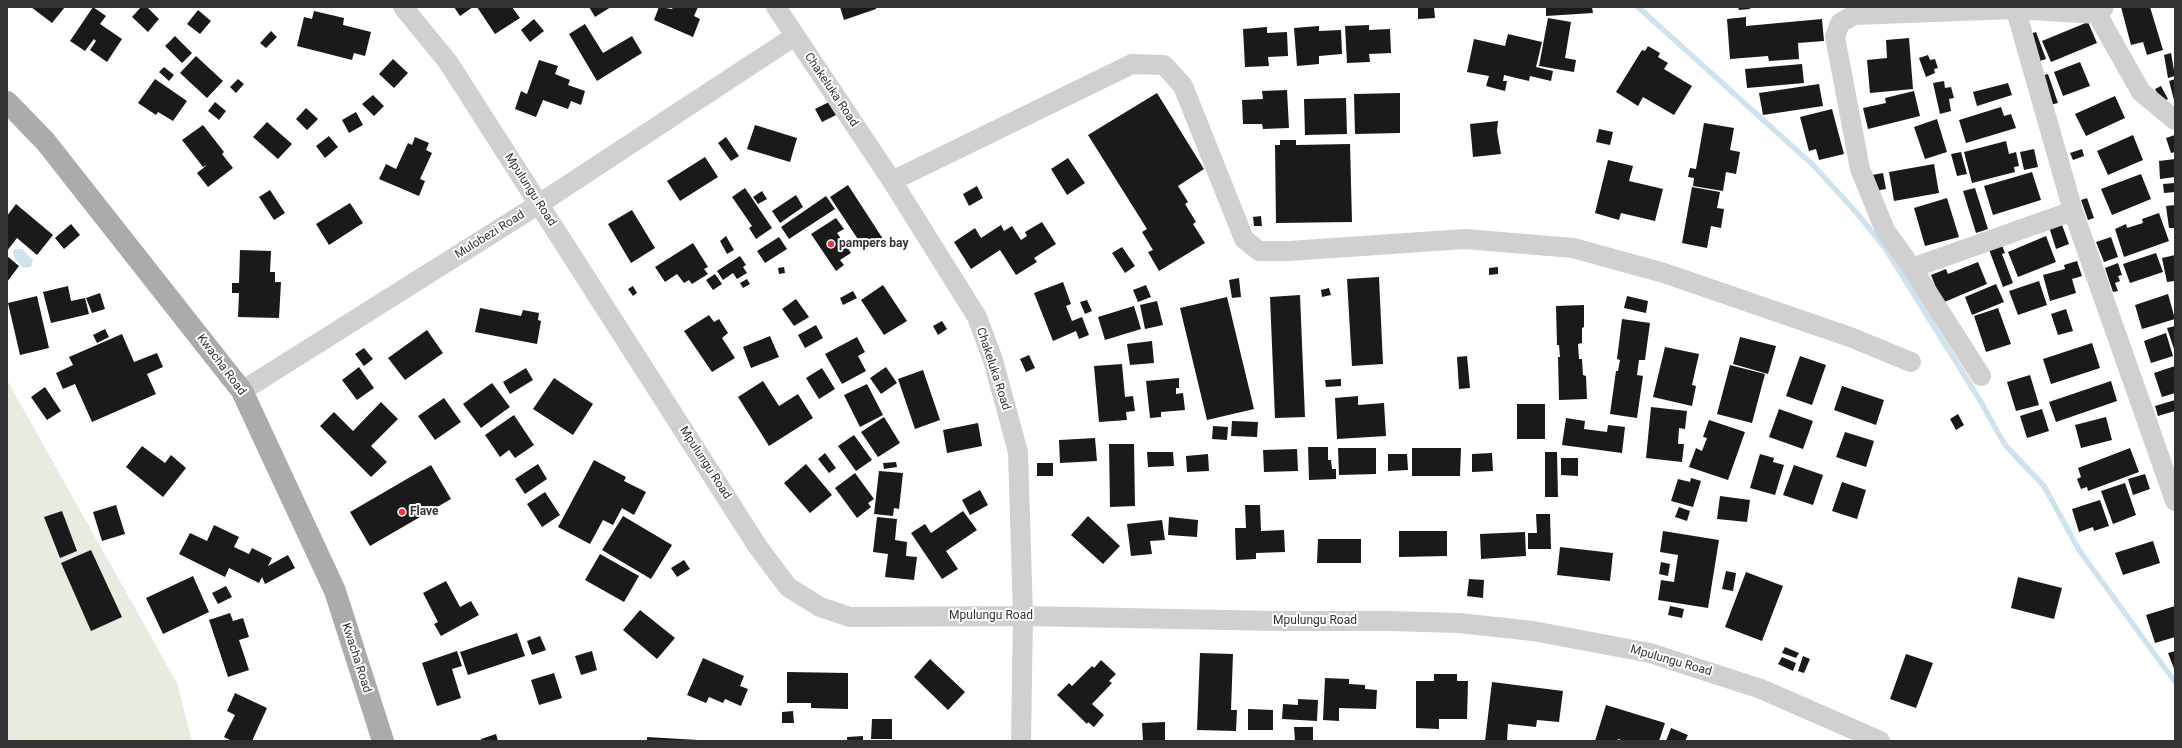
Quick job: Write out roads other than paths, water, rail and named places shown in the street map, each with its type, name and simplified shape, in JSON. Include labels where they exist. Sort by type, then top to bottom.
[{"type":"main road","name":"Kwacha Road","points":[[7,102],[45,141],[242,391],[335,591],[382,741]]},
{"type":"street","name":"Mpulungu Road","points":[[403,7],[448,62],[758,546],[788,587],[820,607],[850,617],[1023,616],[1397,621],[1458,623],[1533,631],[1650,653],[1761,689],[1880,741]]},
{"type":"street","name":"Chakeluka Road","points":[[776,7],[892,181],[976,317],[993,360],[1018,452],[1023,616],[1021,741]]},
{"type":"street","points":[[2014,8],[2073,211],[2175,501]]},
{"type":"street","points":[[1981,376],[1912,268],[1885,230],[1860,169],[1835,37],[1840,23],[1854,15],[2014,8],[2096,9],[2141,92],[2175,120]]},
{"type":"street","name":"Mulobezi Road","points":[[242,391],[539,204],[795,36]]},
{"type":"street","points":[[892,181],[1132,64],[1164,65],[1183,86],[1244,239],[1259,251],[1288,251],[1465,239],[1573,248],[1664,273],[1850,337],[1911,362]]},
{"type":"street","points":[[1912,268],[2073,211]]},
{"type":"water","points":[[15,249],[22,249],[33,260],[31,267],[23,268],[14,258],[13,251]]},
{"type":"waterway","points":[[1638,7],[1813,165],[1856,212],[1885,248],[1978,397],[2005,445],[2044,486],[2079,550],[2175,682]]},
{"type":"place","name":"pampers bay","points":[[831,244]]},
{"type":"place","name":"Flave","points":[[402,512]]}]
